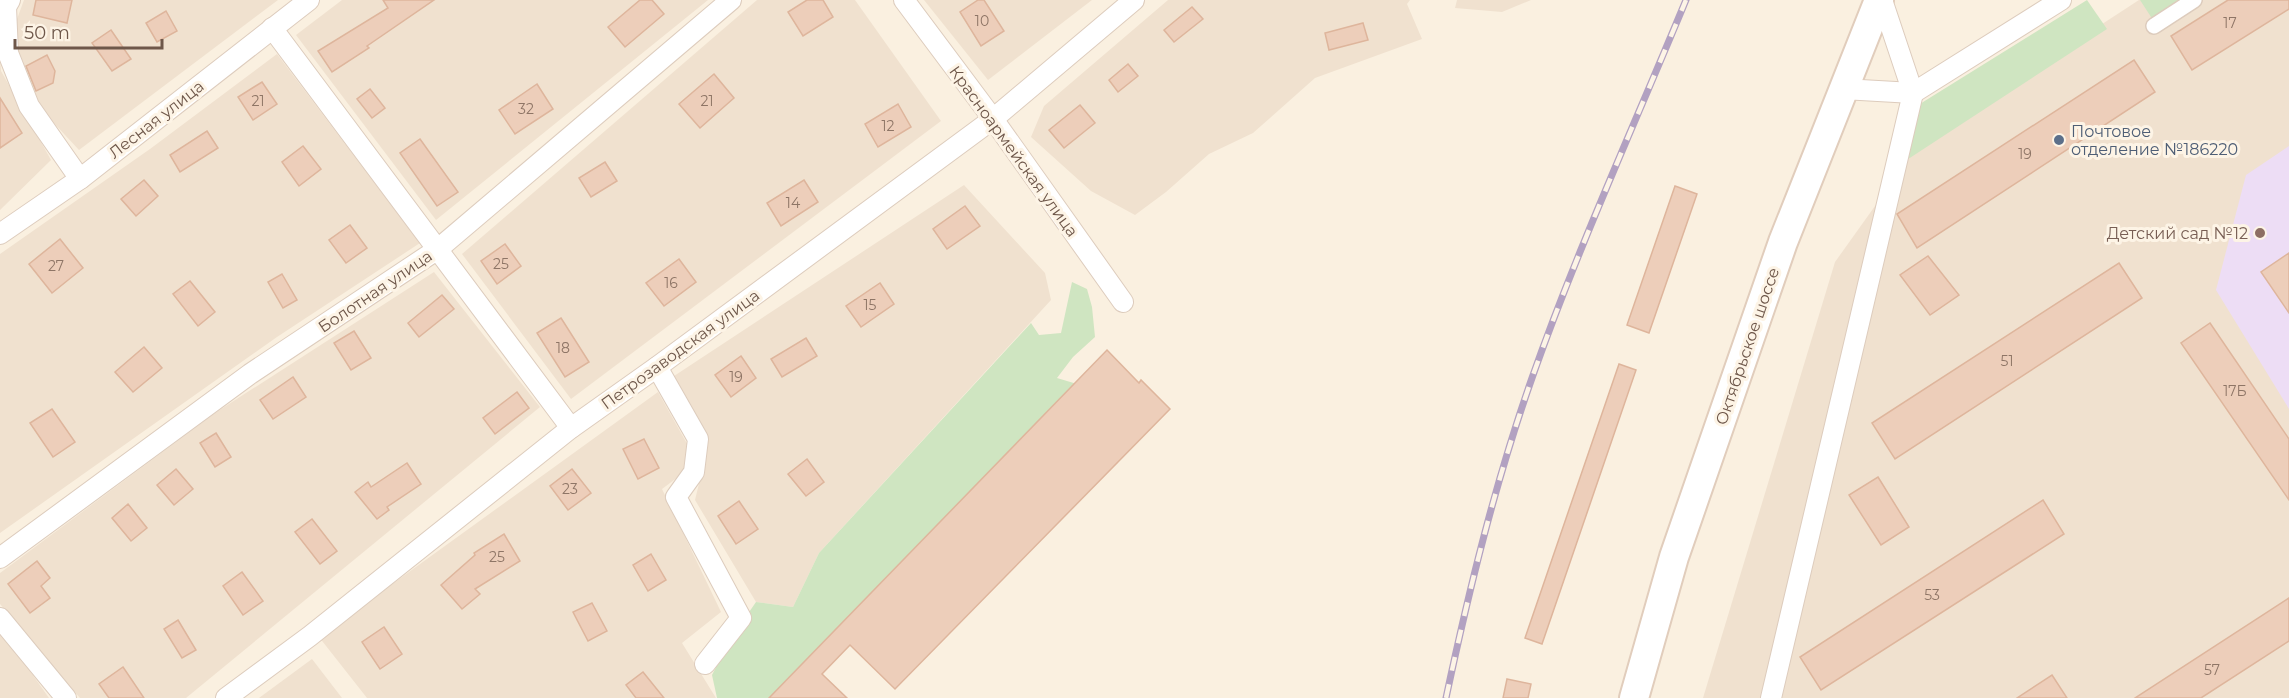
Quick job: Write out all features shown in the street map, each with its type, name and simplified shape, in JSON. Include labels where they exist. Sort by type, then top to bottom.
[{"type":"main road","name":"Октябрьское шоссе","points":[[1634,698],[1674,557],[1783,242],[1880,0]]},
{"type":"street","points":[[10,0],[6,7],[8,53],[24,96],[80,179]]},
{"type":"street","name":"Лесная улица","points":[[0,234],[80,179],[309,0]]},
{"type":"street","name":"Болотная улица","points":[[0,558],[250,374],[438,249],[731,0]]},
{"type":"street","name":"Красноармейская улица","points":[[904,0],[993,118],[1123,302]]},
{"type":"street","name":"Петрозаводская улица","points":[[226,698],[310,636],[571,428],[993,118],[1134,0]]},
{"type":"street","name":"Октябрьское шоссе","points":[[1880,0],[1913,93]]},
{"type":"street","points":[[1843,88],[1913,93],[2061,0]]},
{"type":"street","points":[[2154,26],[2194,0]]},
{"type":"street","points":[[272,28],[571,428]]},
{"type":"street","points":[[1771,698],[1913,93]]},
{"type":"street","points":[[657,367],[698,439],[694,472],[676,497],[741,618],[705,664]]},
{"type":"street","points":[[0,618],[66,698]]},
{"type":"shaded area","points":[[24,0],[278,0],[79,150],[38,106],[18,66],[17,19]]},
{"type":"shaded area","points":[[342,0],[708,0],[436,220],[296,35]]},
{"type":"shaded area","points":[[757,0],[855,0],[941,121],[571,399],[462,254]]},
{"type":"shaded area","points":[[924,0],[1092,0],[988,80]]},
{"type":"shaded area","points":[[1168,0],[1410,0],[1407,4],[1422,39],[1315,78],[1253,133],[1209,154],[1166,192],[1135,215],[1091,191],[1031,137],[1044,106]]},
{"type":"shaded area","points":[[1457,0],[1531,0],[1502,12],[1455,8]]},
{"type":"shaded area","points":[[2139,0],[2289,0],[2289,698],[1703,698],[1835,262],[1920,143]]},
{"type":"shaded area","points":[[277,54],[420,243],[277,337],[0,533],[0,254],[150,149]]},
{"type":"shaded area","points":[[0,58],[1,71],[51,160],[0,210]]},
{"type":"shaded area","name":"Детский сад №12","points":[[2289,146],[2289,409],[2216,290],[2246,175]]},
{"type":"shaded area","points":[[964,185],[1045,273],[1051,300],[819,553],[793,607],[756,602],[695,500],[705,459],[671,378]]},
{"type":"shaded area","points":[[434,272],[540,407],[186,698],[80,698],[0,604],[0,573],[215,413]]},
{"type":"shaded area","points":[[658,392],[690,449],[682,474],[662,489],[721,612],[682,643],[716,698],[367,698],[319,637]]},
{"type":"shaded area","points":[[0,633],[8,640],[49,698],[0,698]]},
{"type":"shaded area","points":[[312,659],[342,698],[259,698]]},
{"type":"green space","points":[[2087,0],[2107,29],[1896,167],[1915,107]]},
{"type":"green space","points":[[2140,0],[2183,0],[2153,20]]},
{"type":"green space","points":[[1072,282],[1087,289],[1092,307],[1095,337],[1073,357],[1057,378],[1077,384],[769,698],[717,698],[712,675],[730,640],[756,602],[793,607],[819,553],[1031,323],[1039,335],[1061,333]]},
{"type":"building","points":[[36,0],[72,0],[67,23],[33,15]]},
{"type":"building","points":[[383,0],[434,0],[332,72],[318,51],[388,8]]},
{"type":"building","points":[[640,0],[652,0],[664,14],[625,47],[608,27]]},
{"type":"building","points":[[807,0],[823,0],[833,17],[803,36],[788,12]]},
{"type":"building","points":[[978,0],[984,0],[1004,31],[981,46],[960,12]]},
{"type":"building","points":[[2228,0],[2289,0],[2289,9],[2192,70],[2171,36]]},
{"type":"building","points":[[1192,7],[1203,19],[1174,42],[1164,30]]},
{"type":"building","points":[[166,11],[177,31],[157,42],[146,23]]},
{"type":"building","points":[[1363,23],[1368,40],[1329,50],[1325,33]]},
{"type":"building","points":[[111,30],[131,59],[112,71],[92,43]]},
{"type":"building","points":[[47,55],[55,71],[53,83],[36,91],[26,66]]},
{"type":"building","points":[[2134,60],[2155,92],[1917,248],[1897,214]]},
{"type":"building","points":[[1128,64],[1138,76],[1118,92],[1109,80]]},
{"type":"building","points":[[714,74],[734,98],[700,128],[679,104]]},
{"type":"building","points":[[262,82],[277,104],[253,120],[238,97]]},
{"type":"building","points":[[537,84],[553,109],[515,134],[499,110]]},
{"type":"building","points":[[370,89],[385,108],[372,118],[357,99]]},
{"type":"building","points":[[0,98],[22,133],[0,148]]},
{"type":"building","points":[[898,104],[911,127],[878,147],[865,124]]},
{"type":"building","points":[[1080,105],[1095,123],[1064,148],[1049,130]]},
{"type":"building","points":[[207,131],[218,148],[180,172],[170,155]]},
{"type":"building","points":[[420,139],[458,192],[437,206],[400,153]]},
{"type":"building","points":[[303,146],[321,169],[299,186],[282,162]]},
{"type":"building","points":[[605,162],[617,181],[591,197],[579,178]]},
{"type":"building","points":[[144,180],[158,196],[136,216],[121,199]]},
{"type":"building","points":[[804,180],[818,202],[781,226],[767,203]]},
{"type":"building","points":[[1675,186],[1697,194],[1649,333],[1627,325]]},
{"type":"building","points":[[965,206],[980,226],[947,249],[933,229]]},
{"type":"building","points":[[350,225],[367,248],[346,263],[329,240]]},
{"type":"building","points":[[60,239],[83,268],[52,293],[29,264]]},
{"type":"building","points":[[505,244],[521,266],[497,284],[481,261]]},
{"type":"building","points":[[2289,253],[2289,313],[2261,272]]},
{"type":"building","points":[[1928,256],[1959,295],[1930,315],[1900,275]]},
{"type":"building","points":[[679,259],[696,282],[664,306],[646,283]]},
{"type":"building","points":[[2119,263],[2142,298],[1895,459],[1872,423]]},
{"type":"building","points":[[282,274],[297,300],[283,308],[268,282]]},
{"type":"building","points":[[190,281],[215,312],[198,326],[173,294]]},
{"type":"building","points":[[880,283],[894,304],[861,327],[846,306]]},
{"type":"building","points":[[442,295],[454,309],[419,337],[408,323]]},
{"type":"building","points":[[561,318],[589,362],[565,377],[537,333]]},
{"type":"building","points":[[2210,323],[2289,439],[2289,500],[2181,343]]},
{"type":"building","points":[[354,331],[371,358],[351,370],[334,343]]},
{"type":"building","points":[[806,338],[817,356],[782,377],[771,359]]},
{"type":"building","points":[[144,347],[162,368],[133,392],[115,372]]},
{"type":"building","points":[[1107,350],[1139,383],[1141,380],[1170,409],[895,689],[850,645],[822,674],[847,698],[769,698]]},
{"type":"building","points":[[741,356],[756,378],[731,397],[715,375]]},
{"type":"building","points":[[1619,364],[1636,370],[1542,644],[1525,638]]},
{"type":"building","points":[[293,377],[306,397],[273,419],[260,400]]},
{"type":"building","points":[[517,392],[529,408],[495,434],[483,418]]},
{"type":"building","points":[[52,409],[75,442],[53,457],[30,423]]},
{"type":"building","points":[[216,433],[231,457],[215,467],[200,443]]},
{"type":"building","points":[[644,439],[659,468],[638,479],[623,449]]},
{"type":"building","points":[[807,459],[824,482],[806,496],[788,474]]},
{"type":"building","points":[[407,463],[421,484],[387,507],[389,510],[377,519],[355,492],[368,482],[371,487]]},
{"type":"building","points":[[176,469],[193,489],[174,505],[157,485]]},
{"type":"building","points":[[572,469],[591,493],[568,510],[550,486]]},
{"type":"building","points":[[1878,477],[1909,527],[1881,545],[1849,495]]},
{"type":"building","points":[[2043,500],[2064,534],[1821,690],[1800,657]]},
{"type":"building","points":[[739,501],[758,529],[736,544],[718,516]]},
{"type":"building","points":[[128,504],[147,528],[131,541],[112,518]]},
{"type":"building","points":[[312,519],[337,551],[320,564],[295,532]]},
{"type":"building","points":[[504,534],[520,561],[475,589],[480,594],[462,609],[441,585],[475,555],[474,553]]},
{"type":"building","points":[[651,554],[666,580],[648,591],[633,565]]},
{"type":"building","points":[[37,561],[50,578],[41,586],[50,598],[30,613],[8,584]]},
{"type":"building","points":[[242,572],[263,601],[243,615],[223,586]]},
{"type":"building","points":[[2289,598],[2289,641],[2201,698],[2135,698]]},
{"type":"building","points":[[592,603],[607,631],[588,641],[573,612]]},
{"type":"building","points":[[178,620],[196,650],[182,658],[164,629]]},
{"type":"building","points":[[384,627],[402,654],[380,669],[362,642]]},
{"type":"building","points":[[123,667],[144,698],[109,698],[99,684]]},
{"type":"building","points":[[643,672],[664,698],[636,698],[626,685]]},
{"type":"building","points":[[2052,675],[2067,698],[2017,698]]},
{"type":"building","points":[[1507,679],[1531,684],[1528,698],[1503,698]]},
{"type":"railway","points":[[1446,698],[1484,537],[1506,457],[1532,378],[1587,235],[1686,0]]},
{"type":"place","name":"Почтовое отделение №186220","points":[[2059,140]]},
{"type":"place","name":"Детский сад №12","points":[[2260,233]]}]
